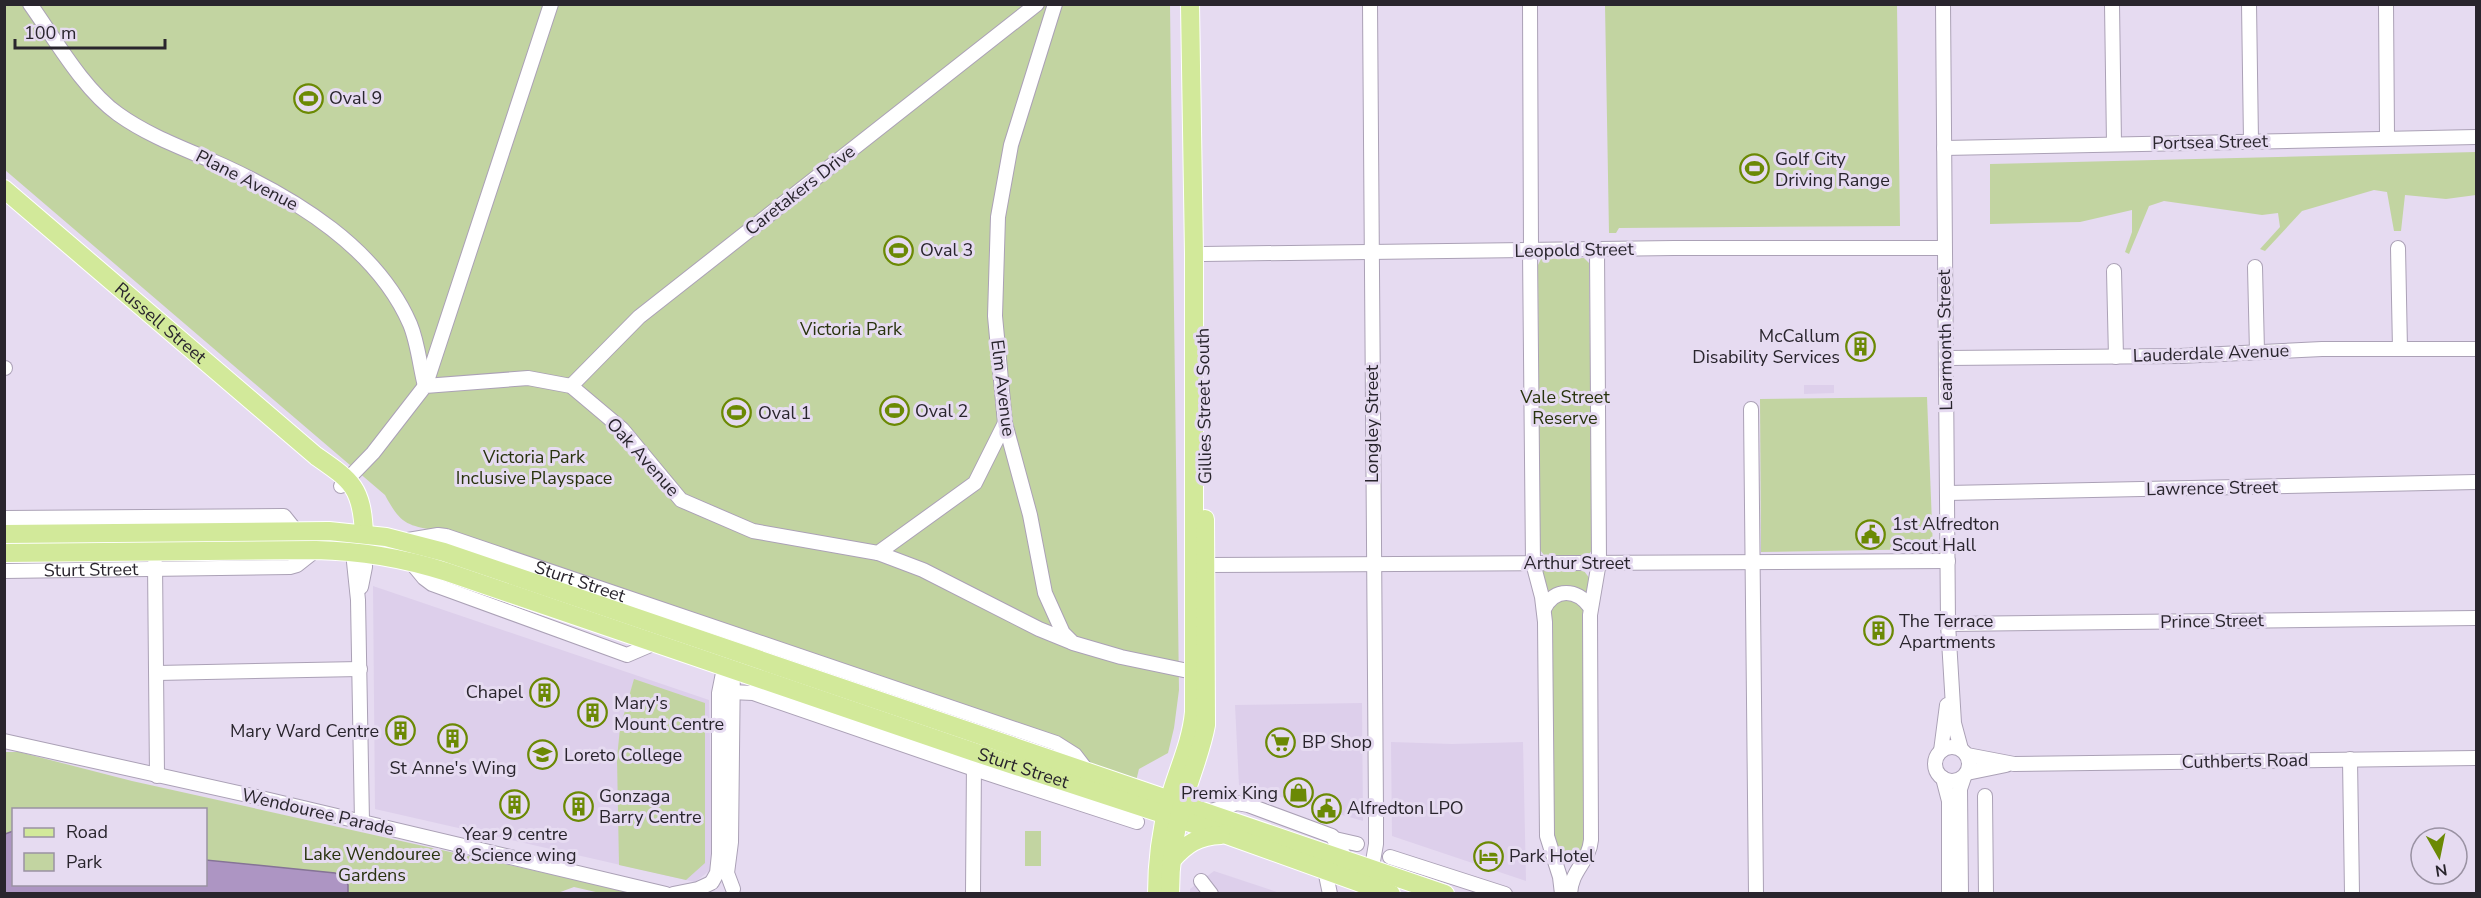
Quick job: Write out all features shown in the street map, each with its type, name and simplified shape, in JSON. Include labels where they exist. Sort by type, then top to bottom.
[{"type":"main road","name":"Gillies Street South","points":[[1190,4],[1198,254]]},
{"type":"main road","name":"Gillies Street South","points":[[1174,809],[1201,747],[1206,725],[1199,565],[1200,4]]},
{"type":"main road","name":"Russell Street","points":[[4,189],[316,456],[345,484],[358,533]]},
{"type":"main road","name":"Sturt Street","points":[[4,534],[296,531],[358,533],[399,540],[613,601],[729,659],[974,761],[1174,809],[1208,812],[1347,860],[1381,880]]},
{"type":"main road","name":"Sturt Street","points":[[4,553],[155,560],[316,550],[358,552],[410,561],[655,643],[729,659],[1088,772],[1174,809],[1227,835],[1325,870],[1445,894]]},
{"type":"main road","name":"Gillies Street South","points":[[1174,809],[1191,731],[1199,565]]},
{"type":"main road","points":[[1170,894],[1174,809]]},
{"type":"main road","points":[[1157,894],[1159,852],[1174,809]]},
{"type":"main road","points":[[1172,860],[1187,844],[1195,840],[1227,835]]},
{"type":"street","name":"Plane Avenue","points":[[30,4],[90,86],[115,112],[139,128],[226,167],[304,209],[361,253],[385,283],[411,325],[425,386]]},
{"type":"street","points":[[345,484],[425,386],[551,4]]},
{"type":"street","name":"Caretakers Drive","points":[[571,386],[639,317],[1037,4]]},
{"type":"street","name":"Elm Avenue","points":[[1055,4],[1011,145],[997,227],[995,316],[1005,423],[1030,515],[1045,593],[1060,628],[1073,643]]},
{"type":"street","name":"Longley Street","points":[[1370,4],[1376,844],[1381,880]]},
{"type":"street","points":[[1530,4],[1533,563],[1544,609],[1546,831],[1549,847],[1556,862],[1562,894]]},
{"type":"street","name":"Learmonth Street","points":[[1943,4],[1948,624],[1954,723],[1964,752]]},
{"type":"street","points":[[2112,4],[2114,144]]},
{"type":"street","points":[[2249,4],[2251,141]]},
{"type":"street","points":[[2386,4],[2387,138]]},
{"type":"street","name":"Portsea Street","points":[[1944,148],[2476,137]]},
{"type":"street","name":"Leopold Street","points":[[1198,254],[1944,248]]},
{"type":"street","points":[[2398,248],[2400,349]]},
{"type":"street","points":[[1570,894],[1573,875],[1591,847],[1592,828],[1590,607],[1599,562],[1597,249]]},
{"type":"street","points":[[2255,267],[2258,352]]},
{"type":"street","points":[[2114,272],[2116,357]]},
{"type":"street","name":"Lauderdale Avenue","points":[[1946,358],[2116,357],[2322,349],[2476,350]]},
{"type":"street","name":"Oak Avenue","points":[[425,386],[528,378],[571,386],[622,429],[681,500],[753,531],[878,553],[924,570],[1039,629],[1073,643]]},
{"type":"street","points":[[1751,410],[1756,894]]},
{"type":"street","points":[[878,553],[975,483],[1005,423]]},
{"type":"street","name":"Lawrence Street","points":[[1947,493],[2476,482]]},
{"type":"street","points":[[4,518],[284,516],[296,531]]},
{"type":"street","name":"Russell Street","points":[[358,533],[362,822]]},
{"type":"street","points":[[155,560],[157,776]]},
{"type":"street","name":"Sturt Street","points":[[4,571],[155,560]]},
{"type":"street","name":"Arthur Street","points":[[1199,565],[1948,561]]},
{"type":"street","points":[[1544,609],[1552,597],[1568,592],[1580,596],[1590,607]]},
{"type":"street","name":"Sturt Street","points":[[613,601],[1056,743],[1075,754],[1088,772]]},
{"type":"street","name":"Prince Street","points":[[1948,624],[2476,618]]},
{"type":"street","points":[[1073,643],[1120,657],[1193,672]]},
{"type":"street","points":[[729,659],[731,842],[727,873],[734,891]]},
{"type":"street","points":[[709,886],[717,873],[719,854],[719,703],[729,659]]},
{"type":"street","points":[[157,673],[360,669]]},
{"type":"street","name":"Learmonth Street","points":[[1941,751],[1950,676]]},
{"type":"street","name":"Sturt Street","points":[[731,692],[753,693],[974,761],[1137,822]]},
{"type":"street","name":"Wendouree Parade","points":[[4,741],[30,745],[666,894]]},
{"type":"street","points":[[1951,747],[1964,752],[1970,764],[1960,795],[1955,892],[1949,801],[1942,778],[1935,765],[1941,751],[1951,747]]},
{"type":"street","name":"Cuthberts Road","points":[[1964,752],[2014,764]]},
{"type":"street","name":"Cuthberts Road","points":[[1965,775],[2014,764],[2476,758]]},
{"type":"street","points":[[2350,759],[2352,894]]},
{"type":"street","points":[[973,894],[974,761]]},
{"type":"street","points":[[1942,778],[1956,781],[1965,775]]},
{"type":"street","points":[[1960,795],[1964,800],[1980,807],[1985,821]]},
{"type":"street","points":[[1955,892],[1974,889],[1987,893],[1985,796]]},
{"type":"street","points":[[1208,812],[1233,804],[1244,804],[1335,839],[1357,844]]},
{"type":"street","points":[[1335,839],[1347,860]]},
{"type":"street","points":[[1556,862],[1563,867],[1571,867],[1582,862]]},
{"type":"street","points":[[1381,880],[1428,868]]},
{"type":"street","name":"Sturt Street","points":[[1381,880],[1428,868],[1505,894]]},
{"type":"street","points":[[1325,870],[1330,894]]},
{"type":"street","points":[[673,894],[724,881],[734,891]]},
{"type":"street","points":[[1201,881],[1211,894]]},
{"type":"shaded area","name":"McCallum Disability Services","points":[[1804,385],[1834,385],[1834,393],[1804,394]]},
{"type":"shaded area","name":"Loreto College","points":[[373,586],[709,700],[713,868],[695,882],[375,809]]},
{"type":"shaded area","points":[[1362,703],[1363,821],[1239,785],[1235,705]]},
{"type":"shaded area","points":[[1391,742],[1452,744],[1523,742],[1526,881],[1392,836]]},
{"type":"shaded area","points":[[12,831],[12,886],[207,886],[207,860],[335,873],[344,877],[348,885],[348,893],[5,893],[5,834]]},
{"type":"shaded area","points":[[1214,871],[1280,893],[1190,893],[1190,889]]},
{"type":"green space","name":"Victoria Park","points":[[5,5],[1170,5],[1179,690],[1168,753],[1139,769],[1136,781],[1088,764],[1077,751],[438,531],[406,522],[385,495],[5,170]]},
{"type":"green space","name":"Golf City Driving Range","points":[[1605,5],[1897,5],[1900,226],[1619,228],[1616,233],[1609,233]]},
{"type":"green space","points":[[2476,152],[2476,195],[2446,199],[2405,195],[2401,231],[2394,231],[2387,192],[2374,190],[2302,211],[2265,251],[2260,249],[2280,227],[2278,213],[2262,215],[2164,201],[2149,206],[2129,254],[2125,252],[2132,232],[2132,210],[2080,222],[1990,224],[1990,164]]},
{"type":"green space","name":"Vale Street Reserve","points":[[1584,258],[1589,263],[1592,550],[1587,557],[1545,556],[1540,550],[1538,265],[1541,259]]},
{"type":"green space","points":[[1927,397],[1933,549],[1761,552],[1760,399]]},
{"type":"green space","points":[[1542,570],[1584,571],[1590,579],[1587,595],[1547,596]]},
{"type":"green space","points":[[1568,597],[1576,599],[1586,612],[1586,846],[1571,862],[1563,860],[1554,850],[1548,617],[1551,606]]},
{"type":"green space","points":[[634,679],[705,703],[705,863],[686,880],[619,865],[617,758],[620,728]]},
{"type":"green space","name":"Lake Wendouree Gardens","points":[[5,752],[19,752],[132,781],[635,893],[600,893],[574,887],[555,894],[348,893],[346,880],[340,875],[207,860],[207,808],[12,808],[12,831],[5,834]]},
{"type":"green space","points":[[1025,831],[1041,831],[1041,866],[1025,866]]},
{"type":"place","name":"Oval 9","points":[[308,98]]},
{"type":"place","name":"Golf City Driving Range","points":[[1754,169]]},
{"type":"place","name":"Oval 3","points":[[899,250]]},
{"type":"place","name":"McCallum Disability Services","points":[[1861,346]]},
{"type":"place","name":"Oval 2","points":[[894,411]]},
{"type":"place","name":"Oval 1","points":[[737,413]]},
{"type":"place","name":"1st Alfredton Scout Hall","points":[[1871,534]]},
{"type":"place","name":"The Terrace Apartments","points":[[1878,631]]},
{"type":"place","name":"Chapel","points":[[544,692]]},
{"type":"place","name":"Mary's Mount Centre","points":[[593,713]]},
{"type":"place","name":"Mary Ward Centre","points":[[400,731]]},
{"type":"place","name":"St Anne's Wing","points":[[453,739]]},
{"type":"place","name":"BP Shop","points":[[1281,742]]},
{"type":"place","name":"Loreto College","points":[[543,755]]},
{"type":"place","name":"Premix King","points":[[1299,793]]},
{"type":"place","name":"Year 9 centre & Science wing","points":[[515,805]]},
{"type":"place","name":"Gonzaga Barry Centre","points":[[578,806]]},
{"type":"place","name":"Alfredton LPO","points":[[1326,808]]},
{"type":"place","name":"Park Hotel","points":[[1488,856]]},
{"type":"park label","name":"Victoria Park Inclusive Playspace","points":[[534,467]]}]
